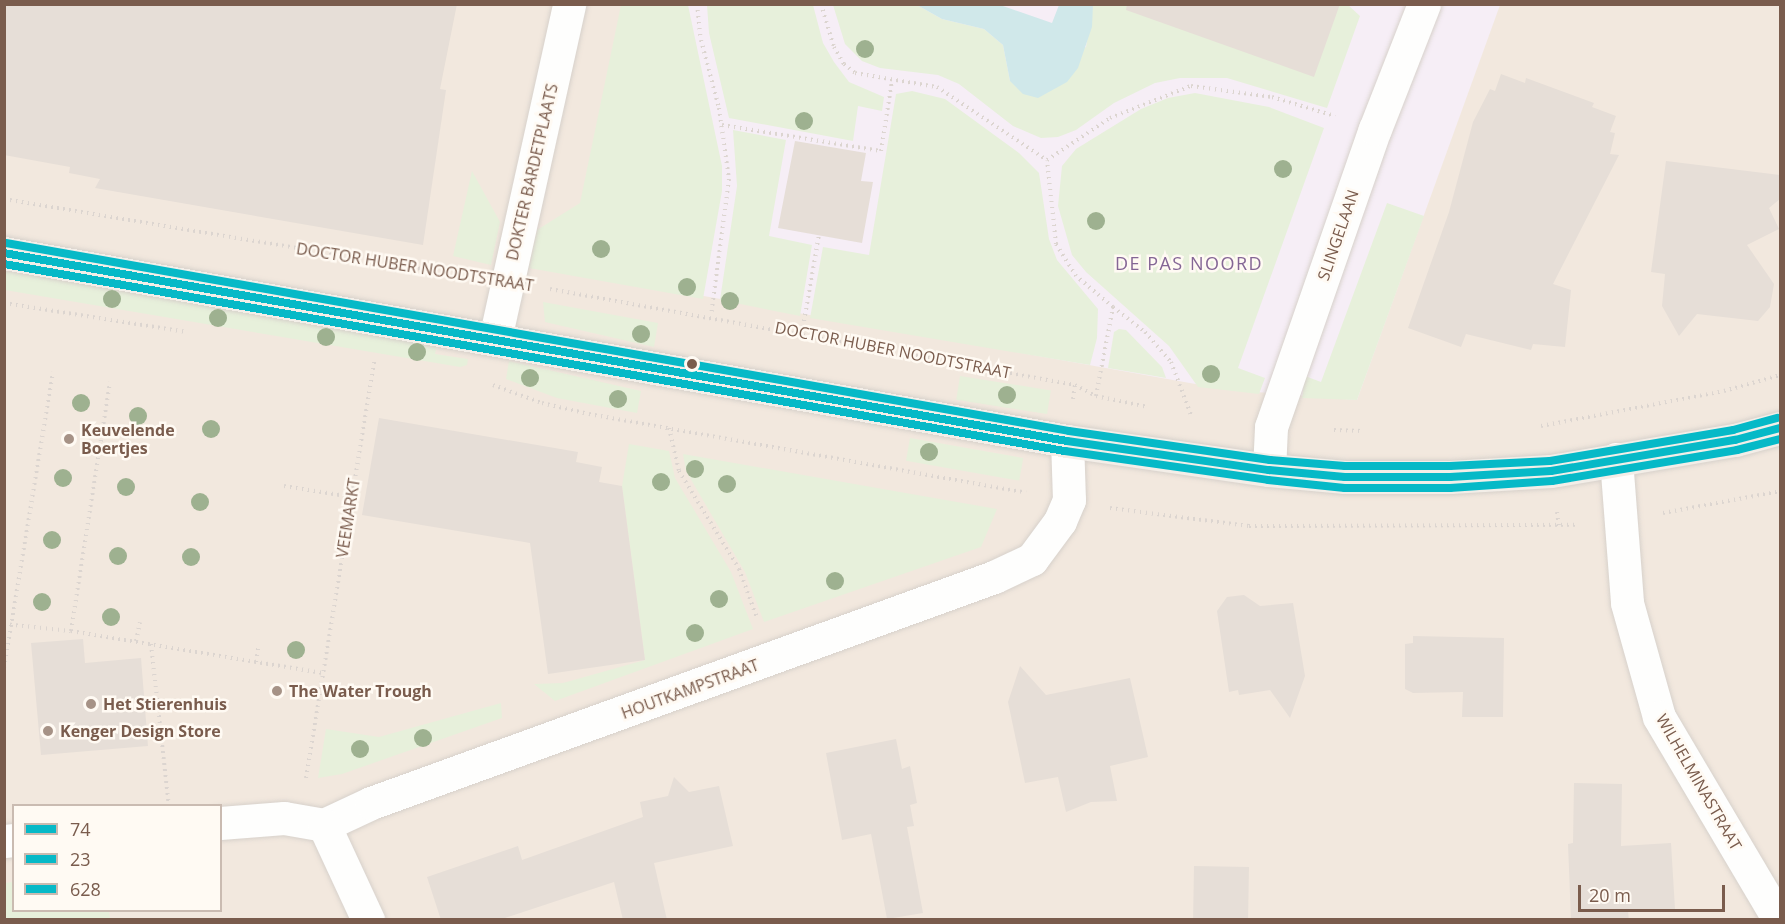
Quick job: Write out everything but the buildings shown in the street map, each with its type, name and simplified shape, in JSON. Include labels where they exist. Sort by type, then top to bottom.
[{"type":"main road","points":[[4,253],[1067,441],[1269,470],[1345,477],[1450,477],[1551,471],[1735,440],[1780,428]]},
{"type":"street","name":"DOKTER BARDETPLAATS","points":[[495,339],[569,4]]},
{"type":"street","name":"SLINGELAAN","points":[[1269,470],[1271,428],[1375,129],[1424,4]]},
{"type":"street","name":"HOUTKAMPSTRAAT","points":[[222,823],[312,823],[994,578],[1032,559],[1060,521],[1069,501],[1067,441]]},
{"type":"street","name":"WILHELMINASTRAAT","points":[[1616,459],[1627,603],[1659,717],[1779,920]]},
{"type":"street","points":[[312,823],[368,920]]},
{"type":"path","points":[[697,4],[722,125],[729,178],[711,316]]},
{"type":"path","points":[[821,4],[834,47],[844,64],[855,73],[937,87],[1047,160]]},
{"type":"path","points":[[722,125],[881,151],[892,81]]},
{"type":"path","points":[[1047,160],[1110,118],[1191,86],[1272,97],[1375,129]]},
{"type":"path","points":[[1047,160],[1056,244],[1076,276],[1145,332],[1171,362],[1191,415]]},
{"type":"path","name":"DOCTOR HUBER NOODTSTRAAT","points":[[4,199],[711,316],[1075,385],[1096,396],[1159,409]]},
{"type":"path","points":[[802,333],[819,235]]},
{"type":"path","points":[[1096,396],[1113,307]]},
{"type":"path","name":"VEEMARKT","points":[[312,823],[324,673],[374,362]]},
{"type":"path","points":[[4,668],[53,372]]},
{"type":"path","points":[[1533,426],[1724,392],[1780,375]]},
{"type":"path","points":[[71,631],[110,382]]},
{"type":"path","points":[[1180,413],[1202,417]]},
{"type":"path","points":[[669,428],[679,471],[748,590],[764,662]]},
{"type":"path","points":[[1271,428],[1366,431]]},
{"type":"path","points":[[284,486],[352,497]]},
{"type":"path","points":[[136,641],[140,622]]},
{"type":"path","points":[[4,624],[71,631],[324,673]]},
{"type":"path","points":[[151,644],[169,804]]},
{"type":"path","points":[[256,662],[259,644]]},
{"type":"shaded area","points":[[5,5],[1780,5],[1780,919],[5,920]]},
{"type":"shaded area","points":[[644,5],[1500,5],[1357,400],[1229,390],[586,275]]},
{"type":"green space","points":[[1347,4],[1360,16],[1327,108],[1227,78],[1180,78],[1155,83],[1114,103],[1076,130],[1058,137],[1041,138],[1013,126],[959,84],[938,75],[880,68],[862,61],[845,44],[833,5],[917,5],[942,19],[984,29],[1003,45],[1010,81],[1086,47],[1093,5]]},
{"type":"green space","points":[[621,5],[688,5],[722,166],[722,191],[703,299],[529,268],[537,230],[580,203]]},
{"type":"green space","points":[[707,5],[813,5],[823,43],[834,62],[849,82],[884,97],[882,111],[858,106],[853,141],[729,118],[709,33]]},
{"type":"green space","points":[[912,91],[945,99],[1019,153],[1039,173],[1049,239],[1057,260],[1098,309],[1097,338],[1090,365],[810,318],[823,247],[869,255],[896,94]]},
{"type":"green space","points":[[1195,93],[1269,107],[1324,128],[1238,368],[1265,378],[1259,394],[1198,387],[1169,346],[1086,272],[1072,255],[1058,206],[1062,166],[1076,149],[1141,109],[1168,98]]},
{"type":"green space","points":[[733,130],[786,140],[769,236],[812,245],[800,316],[720,300],[737,186]]},
{"type":"green space","points":[[472,171],[500,222],[491,265],[453,256]]},
{"type":"green space","points":[[1387,203],[1424,216],[1357,400],[1302,398],[1305,376],[1321,382]]},
{"type":"green space","points":[[4,271],[437,345],[435,354],[468,359],[467,365],[460,367],[5,290]]},
{"type":"green space","points":[[543,302],[658,323],[654,347],[545,322]]},
{"type":"green space","points":[[1119,329],[1126,330],[1162,367],[1166,378],[1108,368],[1114,332]]},
{"type":"green space","points":[[509,361],[641,391],[637,413],[557,398],[506,379]]},
{"type":"green space","points":[[960,376],[1051,390],[1047,414],[956,400]]},
{"type":"green space","points":[[910,438],[1023,458],[1019,481],[906,461]]},
{"type":"green space","points":[[629,444],[669,451],[675,478],[731,572],[753,629],[555,701],[534,684],[563,683],[645,660],[622,486]]},
{"type":"green space","points":[[683,454],[997,509],[981,547],[764,622],[745,572],[686,471]]},
{"type":"green space","points":[[501,703],[502,718],[342,774],[318,778],[326,729],[379,737]]},
{"type":"green space","points":[[12,882],[12,912],[109,912],[110,919],[5,919],[5,883]]},
{"type":"water","points":[[917,5],[1000,5],[1052,23],[1059,5],[1093,5],[1092,27],[1078,68],[1067,82],[1038,98],[1023,94],[1010,81],[1003,45],[984,29],[942,19]]},
{"type":"transit line","name":"628","points":[[6,243],[1069,431],[1270,460],[1345,466],[1450,466],[1550,461],[1733,430],[1777,418]]},
{"type":"transit line","name":"74","points":[[4,253],[1067,441],[1269,470],[1345,477],[1450,477],[1551,471],[1735,440],[1780,428]]},
{"type":"transit line","name":"23","points":[[4,264],[1065,451],[1268,480],[1345,488],[1450,488],[1552,481],[1737,450],[1780,439]]},
{"type":"place","name":"Keuvelende Boertjes","points":[[69,439]]},
{"type":"place","name":"The Water Trough","points":[[277,691]]},
{"type":"place","name":"Het Stierenhuis","points":[[91,704]]},
{"type":"place","name":"Kenger Design Store","points":[[48,731]]},
{"type":"district","name":"DE PAS NOORD","points":[[1189,263]]}]
